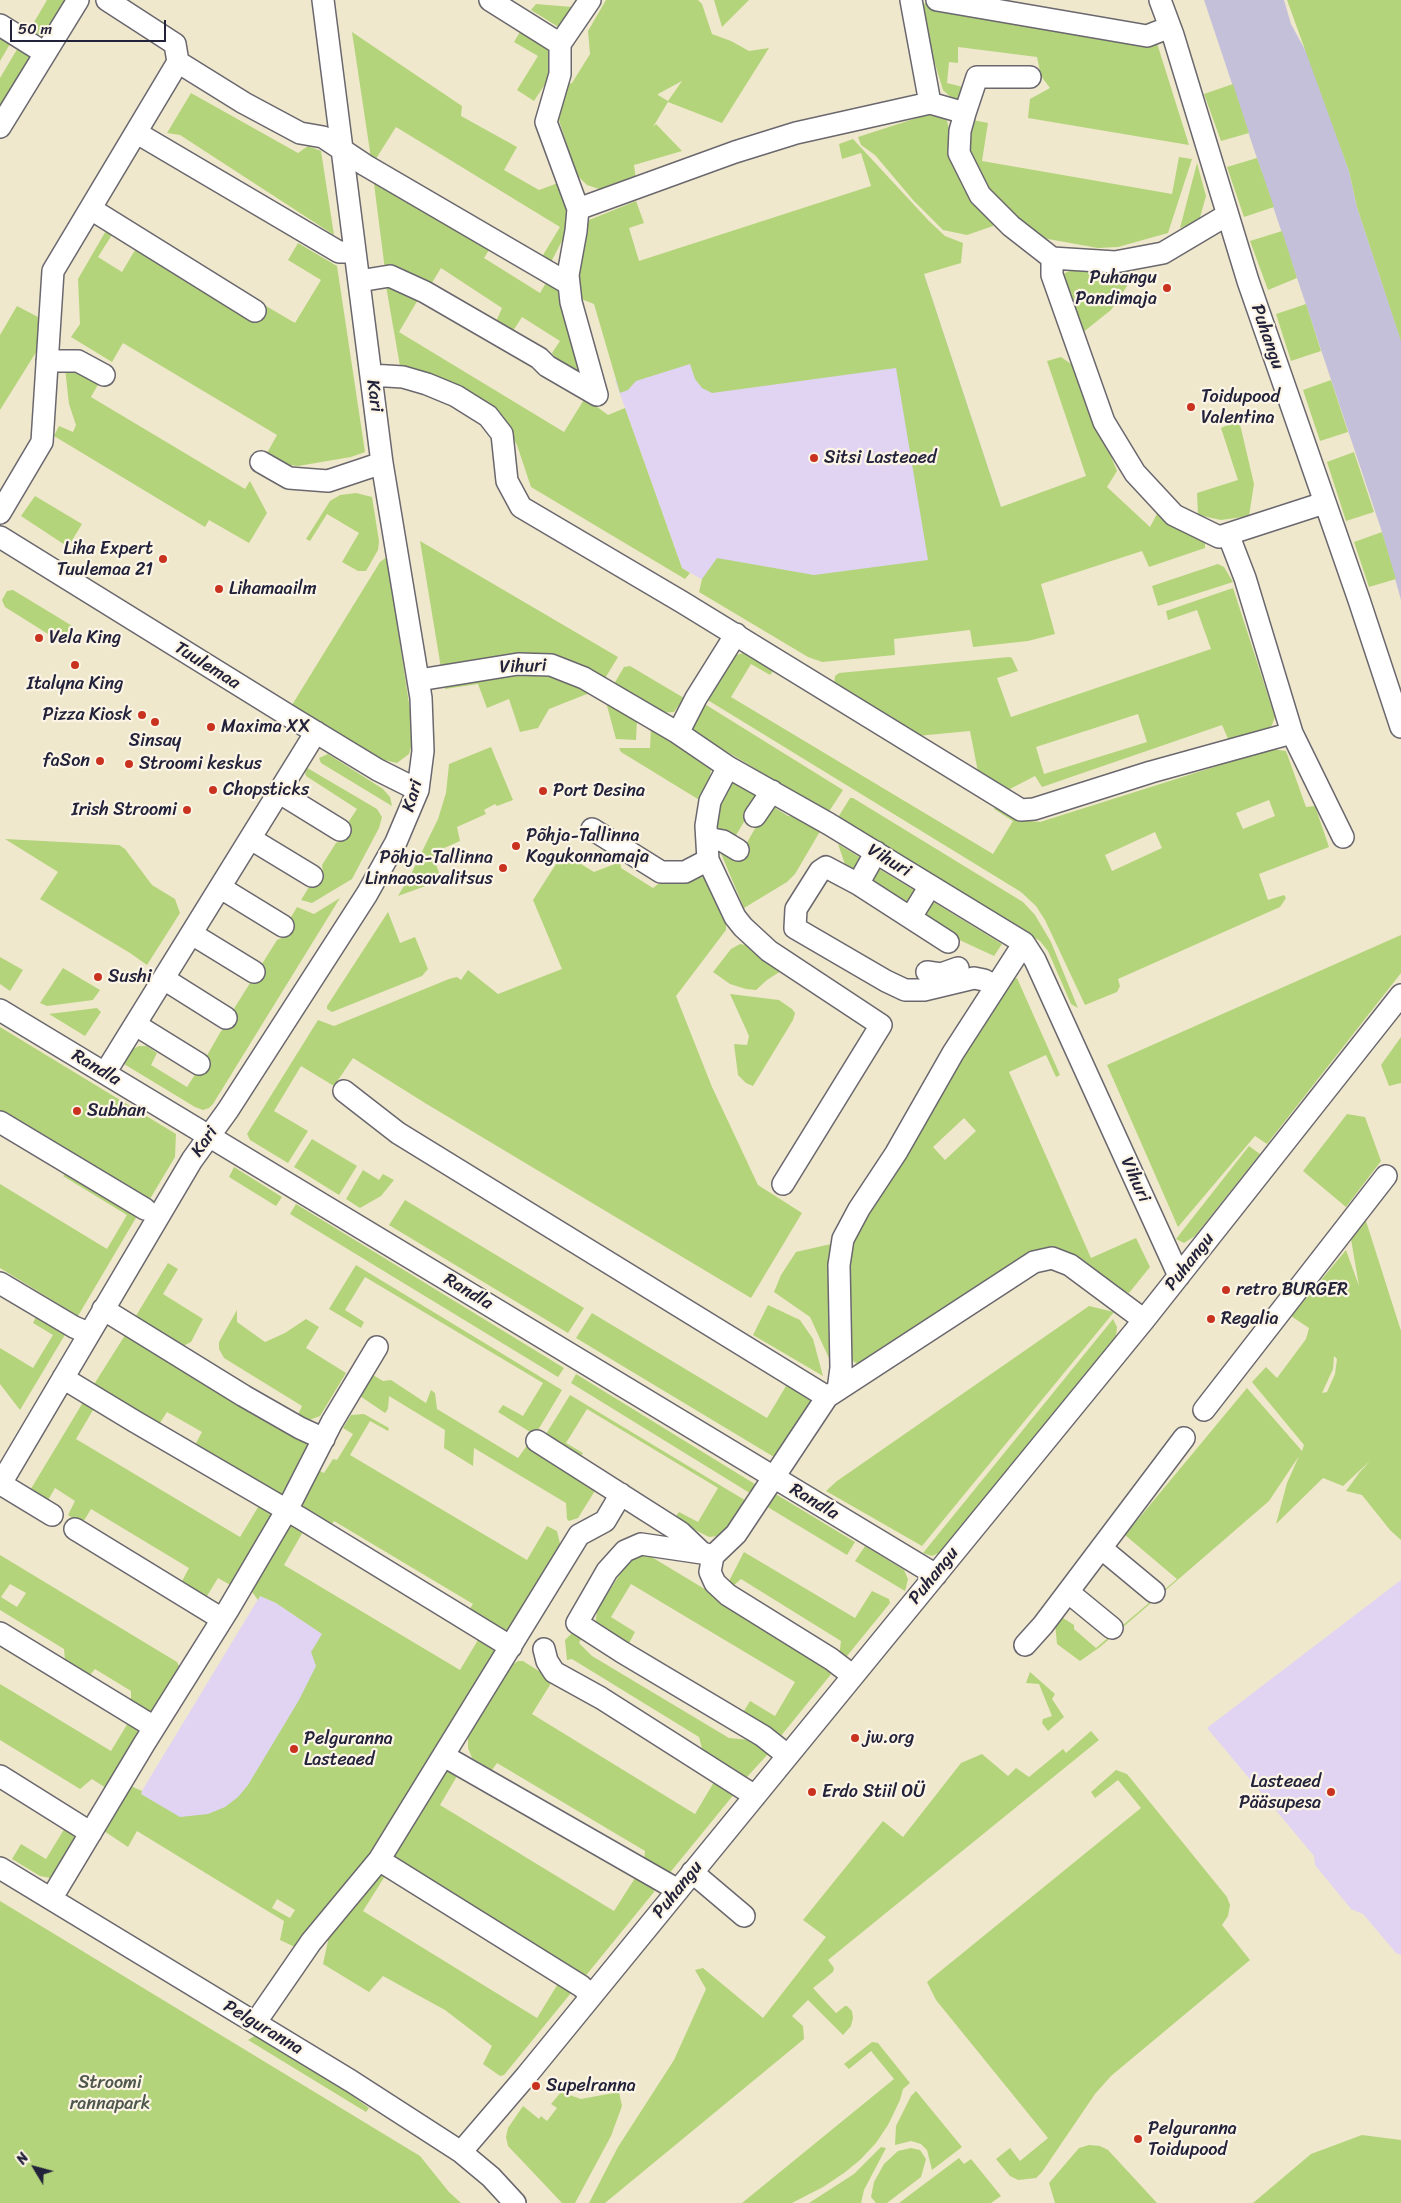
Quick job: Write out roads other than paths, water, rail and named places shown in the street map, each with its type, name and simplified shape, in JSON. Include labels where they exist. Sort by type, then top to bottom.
[{"type":"street","points":[[0,127],[78,0]]},
{"type":"street","points":[[0,513],[42,442],[53,271],[178,62],[175,44],[107,0]]},
{"type":"street","name":"Kari","points":[[0,1484],[88,1333],[208,1135],[228,1110],[367,894],[396,842],[418,790],[423,751],[419,680],[382,463],[323,0]]},
{"type":"street","points":[[490,0],[560,44]]},
{"type":"street","points":[[359,281],[390,276],[425,292],[539,358],[547,366],[597,395],[571,302],[568,276],[578,209],[546,122],[560,74],[560,44],[590,0]]},
{"type":"street","points":[[911,0],[930,103]]},
{"type":"street","points":[[937,0],[1146,36],[1170,27]]},
{"type":"street","name":"Puhangu","points":[[1160,0],[1170,27],[1226,215],[1401,727]]},
{"type":"street","points":[[0,25],[45,53]]},
{"type":"street","points":[[178,62],[268,116],[300,132],[323,137],[364,165],[569,284]]},
{"type":"street","points":[[1030,77],[977,77],[960,131],[959,153],[980,195],[1011,226],[1052,258],[1114,262],[1163,253],[1226,215]]},
{"type":"street","points":[[578,209],[735,152],[779,139],[930,103],[965,113]]},
{"type":"street","points":[[137,133],[339,252],[355,252]]},
{"type":"street","points":[[91,209],[255,311]]},
{"type":"street","points":[[1052,258],[1052,275],[1104,422],[1135,473],[1174,515],[1219,537],[1324,503]]},
{"type":"street","points":[[47,361],[78,361],[104,375]]},
{"type":"street","points":[[371,375],[403,377],[427,384],[456,396],[488,416],[502,434],[506,480],[521,507],[736,634],[1021,810],[1034,809],[1151,772],[1292,733]]},
{"type":"street","points":[[261,462],[289,478],[328,481],[382,463]]},
{"type":"street","points":[[1228,534],[1244,578],[1292,733],[1342,837]]},
{"type":"street","name":"Tuulemaa","points":[[0,537],[378,770],[418,790]]},
{"type":"street","points":[[678,732],[696,698],[736,634]]},
{"type":"street","name":"Vihuri","points":[[419,680],[518,664],[551,665],[584,678],[678,732],[728,767],[876,852],[1024,944],[1039,968],[1179,1276]]},
{"type":"street","points":[[105,1073],[252,839],[316,732]]},
{"type":"street","points":[[728,767],[710,801],[707,838],[708,860],[734,917],[769,951],[881,1025],[783,1184]]},
{"type":"street","points":[[756,816],[772,791]]},
{"type":"street","points":[[280,793],[340,830]]},
{"type":"street","points":[[592,829],[661,872],[685,872],[708,860]]},
{"type":"street","points":[[707,838],[723,841],[738,850]]},
{"type":"street","points":[[252,839],[312,876]]},
{"type":"street","points":[[858,884],[876,852]]},
{"type":"street","points":[[948,942],[911,917],[826,866],[820,871],[796,909],[795,928],[905,990],[924,990],[974,978],[999,981]]},
{"type":"street","points":[[911,917],[930,886]]},
{"type":"street","points":[[221,888],[283,926]]},
{"type":"street","points":[[192,934],[254,972]]},
{"type":"street","points":[[787,1755],[763,1736],[577,1623],[607,1571],[625,1551],[641,1544],[707,1554],[736,1534],[773,1477],[833,1394],[841,1368],[839,1265],[843,1239],[859,1209],[896,1153],[954,1053],[1024,944]]},
{"type":"street","points":[[927,972],[941,974],[971,964],[984,965],[999,981]]},
{"type":"street","points":[[164,979],[226,1018]]},
{"type":"street","name":"Puhangu","points":[[461,2152],[527,2075],[1144,1320],[1401,995]]},
{"type":"street","name":"Randla","points":[[0,1010],[936,1574]]},
{"type":"street","points":[[136,1025],[198,1064]]},
{"type":"street","points":[[344,1091],[398,1133],[833,1394]]},
{"type":"street","points":[[0,1122],[145,1209]]},
{"type":"street","points":[[1204,1410],[1386,1176]]},
{"type":"street","points":[[833,1394],[1034,1262],[1052,1258],[1070,1264],[1144,1320]]},
{"type":"street","points":[[0,1283],[74,1327],[88,1333]]},
{"type":"street","points":[[103,1309],[252,1400],[300,1428],[324,1439]]},
{"type":"street","points":[[57,1889],[222,1620],[377,1347]]},
{"type":"street","points":[[63,1378],[286,1510],[511,1647]]},
{"type":"street","points":[[1025,1645],[1043,1625],[1184,1438]]},
{"type":"street","points":[[537,1441],[680,1532],[707,1554],[710,1572],[715,1583],[728,1595],[830,1659],[852,1675]]},
{"type":"street","points":[[0,1484],[52,1515]]},
{"type":"street","points":[[262,2013],[310,1942],[379,1860],[579,1535],[604,1521],[622,1494]]},
{"type":"street","points":[[75,1529],[222,1620]]},
{"type":"street","points":[[1101,1548],[1154,1592]]},
{"type":"street","points":[[1068,1592],[1112,1628]]},
{"type":"street","points":[[0,1633],[154,1728]]},
{"type":"street","points":[[544,1649],[547,1661],[554,1672],[601,1698],[755,1796]]},
{"type":"street","points":[[444,1756],[678,1890]]},
{"type":"street","points":[[0,1776],[91,1832]]},
{"type":"street","points":[[379,1860],[581,1986],[591,1995]]},
{"type":"street","name":"Pelguranna","points":[[0,1868],[351,2081],[461,2152],[491,2176],[515,2203]]},
{"type":"street","points":[[692,1872],[744,1916]]},
{"type":"place","name":"Puhangu Pandimaja","points":[[1167,288]]},
{"type":"place","name":"Toidupood Valentina","points":[[1191,407]]},
{"type":"place","name":"Sitsi Lasteaed","points":[[814,458]]},
{"type":"place","name":"Liha Expert Tuulemaa 21","points":[[163,559]]},
{"type":"place","name":"Lihamaailm","points":[[219,589]]},
{"type":"place","name":"Vela King","points":[[39,638]]},
{"type":"place","name":"Italyna King","points":[[75,665]]},
{"type":"place","name":"Pizza Kiosk","points":[[142,715]]},
{"type":"place","name":"Sinsay","points":[[155,722]]},
{"type":"place","name":"Maxima XX","points":[[211,727]]},
{"type":"place","name":"faSon","points":[[100,761]]},
{"type":"place","name":"Stroomi keskus","points":[[129,764]]},
{"type":"place","name":"Chopsticks","points":[[213,790]]},
{"type":"place","name":"Port Desina","points":[[543,791]]},
{"type":"place","name":"Irish Stroomi","points":[[187,810]]},
{"type":"place","name":"Põhja-Tallinna Kogukonnamaja","points":[[516,846]]},
{"type":"place","name":"Põhja-Tallinna Linnaosavalitsus","points":[[503,868]]},
{"type":"place","name":"Sushi","points":[[98,977]]},
{"type":"place","name":"Subhan","points":[[77,1111]]},
{"type":"place","name":"retro BURGER","points":[[1226,1290]]},
{"type":"place","name":"Regalia","points":[[1211,1319]]},
{"type":"place","name":"jw.org","points":[[855,1738]]},
{"type":"place","name":"Pelguranna Lasteaed","points":[[294,1749]]},
{"type":"place","name":"Erdo Stiil OÜ","points":[[812,1792]]},
{"type":"place","name":"Lasteaed Pääsupesa","points":[[1331,1792]]},
{"type":"place","name":"Supelranna","points":[[536,2086]]},
{"type":"place","name":"Pelguranna Toidupood","points":[[1138,2139]]},
{"type":"park label","name":"Stroomi rannapark","points":[[110,2093]]}]
